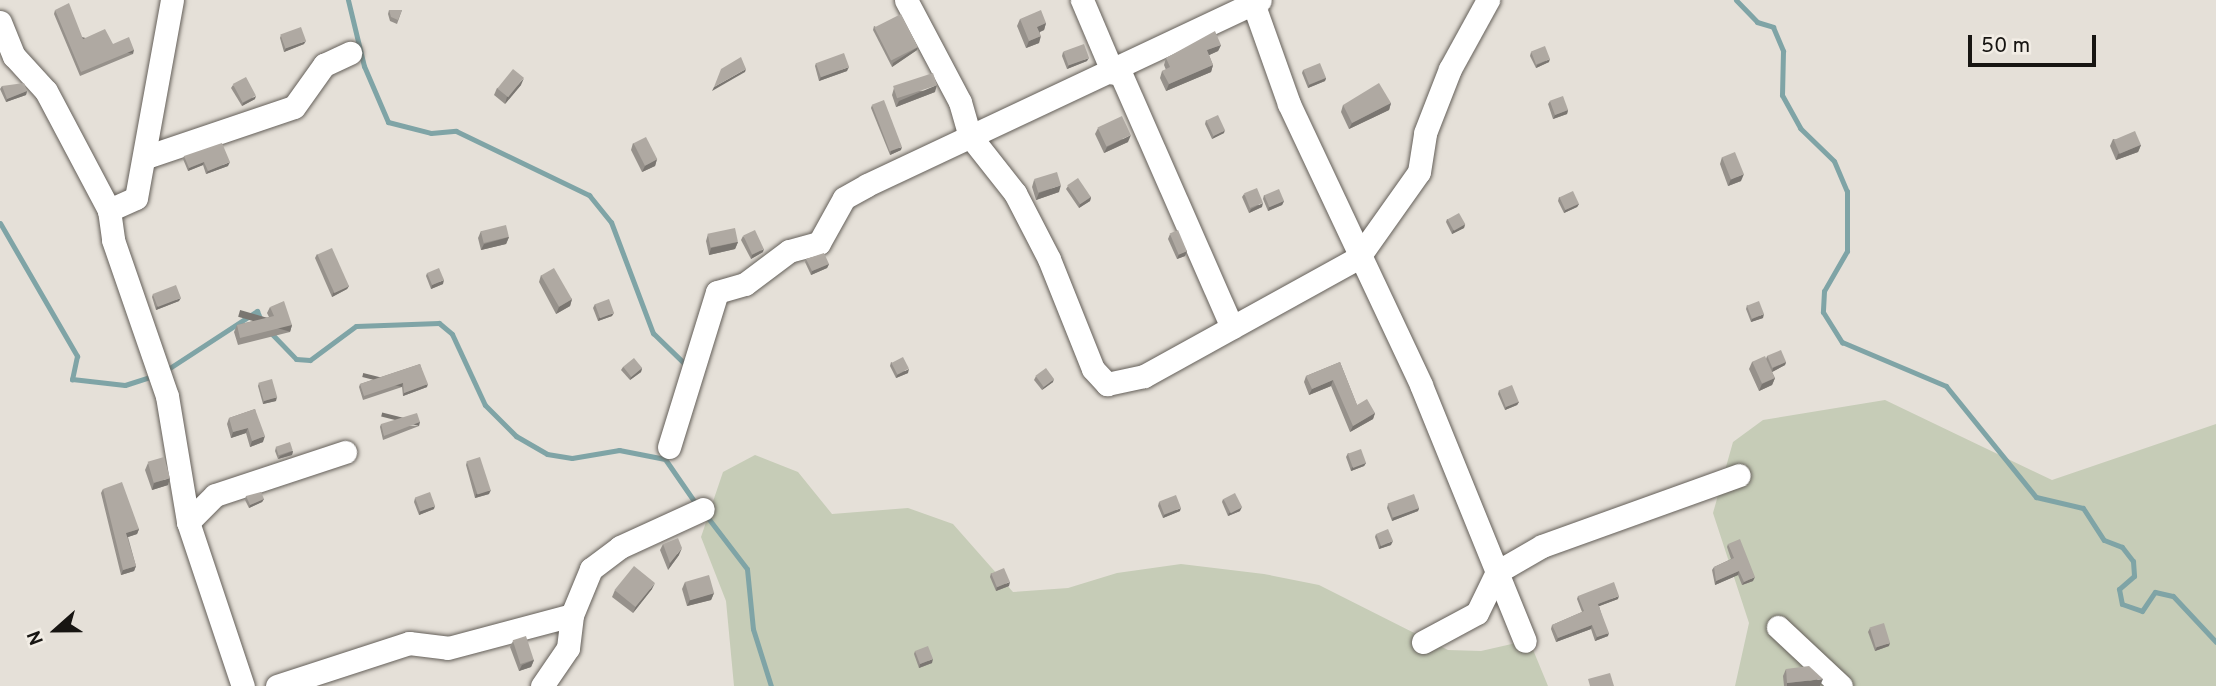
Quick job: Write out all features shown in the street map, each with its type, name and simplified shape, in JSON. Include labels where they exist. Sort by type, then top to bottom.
[{"type":"street","points":[[109,210],[136,198],[146,157],[173,0]]},
{"type":"street","points":[[906,0],[960,102],[970,136],[1020,204],[1080,322],[1100,381],[1124,384],[1144,376],[1358,258],[1419,172],[1424,133],[1445,82],[1489,0]]},
{"type":"street","points":[[1082,0],[1232,327]]},
{"type":"street","points":[[669,447],[718,292],[745,284],[789,251],[819,243],[844,198],[970,136],[1116,71],[1255,1],[1289,104],[1358,258],[1421,386],[1525,641]]},
{"type":"street","points":[[0,22],[13,56],[46,91],[109,210],[113,240],[167,396],[188,522],[243,686]]},
{"type":"street","points":[[146,157],[294,107],[324,65],[350,53]]},
{"type":"street","points":[[188,522],[215,495],[345,452]]},
{"type":"street","points":[[1423,642],[1477,613],[1497,572],[1542,546],[1739,475]]},
{"type":"street","points":[[542,686],[568,648],[572,615],[591,569],[620,547],[703,509]]},
{"type":"street","points":[[277,686],[409,643],[448,648],[572,615]]},
{"type":"street","points":[[1777,627],[1841,686]]},
{"type":"green space","points":[[1885,400],[2052,480],[2216,424],[2216,686],[1735,686],[1749,623],[1713,513],[1733,442],[1763,420]]},
{"type":"green space","points":[[755,455],[798,472],[832,514],[908,508],[953,524],[1013,592],[1068,588],[1117,573],[1181,564],[1264,574],[1319,585],[1448,650],[1481,651],[1529,640],[1548,686],[734,686],[726,601],[701,537],[723,472]]},
{"type":"building","points":[[69,3],[83,39],[105,29],[113,44],[129,37],[134,50],[81,72],[55,10]]},
{"type":"building","points":[[389,10],[402,10],[398,20],[391,17]]},
{"type":"building","points":[[1041,10],[1046,23],[1037,27],[1041,36],[1029,41],[1020,19]]},
{"type":"building","points":[[901,14],[918,47],[891,61],[874,28]]},
{"type":"building","points":[[301,27],[306,41],[285,49],[280,35]]},
{"type":"building","points":[[1215,31],[1221,45],[1207,50],[1213,65],[1169,84],[1162,71],[1170,67],[1166,58]]},
{"type":"building","points":[[1084,44],[1089,58],[1068,66],[1063,52]]},
{"type":"building","points":[[1545,46],[1550,59],[1536,64],[1531,51]]},
{"type":"building","points":[[844,53],[849,67],[821,77],[816,63]]},
{"type":"building","points":[[741,57],[746,69],[714,87],[721,69]]},
{"type":"building","points":[[1320,63],[1326,78],[1309,85],[1303,70]]},
{"type":"building","points":[[513,69],[524,78],[508,97],[497,88]]},
{"type":"building","points":[[933,73],[937,85],[897,98],[893,86]]},
{"type":"building","points":[[246,77],[256,96],[243,103],[233,84]]},
{"type":"building","points":[[24,83],[27,91],[7,99],[2,86]]},
{"type":"building","points":[[1379,83],[1391,103],[1352,123],[1343,105]]},
{"type":"building","points":[[1563,96],[1568,110],[1555,115],[1550,101]]},
{"type":"building","points":[[884,100],[902,147],[890,151],[872,105]]},
{"type":"building","points":[[1218,115],[1225,130],[1213,136],[1206,120]]},
{"type":"building","points":[[1122,116],[1131,135],[1106,146],[1098,127]]},
{"type":"building","points":[[2135,131],[2141,145],[2120,154],[2114,140]]},
{"type":"building","points":[[646,137],[657,159],[645,166],[634,143]]},
{"type":"building","points":[[222,143],[230,162],[208,171],[204,162],[189,168],[184,156]]},
{"type":"building","points":[[1735,152],[1744,174],[1731,179],[1722,157]]},
{"type":"building","points":[[1057,172],[1061,185],[1038,192],[1034,179]]},
{"type":"building","points":[[1078,178],[1091,197],[1080,204],[1067,185]]},
{"type":"building","points":[[1257,188],[1263,203],[1250,208],[1244,193]]},
{"type":"building","points":[[1279,189],[1284,201],[1269,207],[1264,195]]},
{"type":"building","points":[[1573,191],[1579,204],[1565,210],[1559,197]]},
{"type":"building","points":[[1459,213],[1465,224],[1454,231],[1448,219]]},
{"type":"building","points":[[506,225],[509,237],[484,243],[481,231]]},
{"type":"building","points":[[735,228],[738,242],[711,248],[708,234]]},
{"type":"building","points":[[755,230],[764,249],[752,255],[743,235]]},
{"type":"building","points":[[1178,230],[1187,251],[1179,255],[1170,234]]},
{"type":"building","points":[[332,248],[349,286],[334,293],[317,255]]},
{"type":"building","points":[[824,253],[829,264],[812,271],[806,259]]},
{"type":"building","points":[[439,268],[444,280],[432,285],[427,273]]},
{"type":"building","points":[[554,268],[572,299],[559,307],[541,276]]},
{"type":"building","points":[[176,285],[181,298],[158,307],[153,294]]},
{"type":"building","points":[[609,299],[614,313],[600,318],[595,304]]},
{"type":"building","points":[[284,301],[292,325],[240,338],[237,325],[274,316],[270,307]]},
{"type":"building","points":[[1759,301],[1764,314],[1752,319],[1747,306]]},
{"type":"building","points":[[1781,350],[1786,362],[1772,368],[1767,356]]},
{"type":"building","points":[[1765,356],[1775,378],[1762,384],[1752,362]]},
{"type":"building","points":[[903,357],[909,369],[897,374],[891,363]]},
{"type":"building","points":[[634,358],[642,368],[631,377],[623,367]]},
{"type":"building","points":[[1340,362],[1357,405],[1367,399],[1375,413],[1353,426],[1333,380],[1312,389],[1306,376]]},
{"type":"building","points":[[420,364],[428,384],[404,393],[403,383],[364,396],[360,384]]},
{"type":"building","points":[[1046,368],[1054,379],[1044,387],[1035,376]]},
{"type":"building","points":[[272,379],[277,397],[264,401],[259,383]]},
{"type":"building","points":[[1512,385],[1519,402],[1506,407],[1499,390]]},
{"type":"building","points":[[255,409],[265,436],[252,441],[248,428],[233,432],[229,418]]},
{"type":"building","points":[[417,413],[420,422],[384,436],[381,424]]},
{"type":"building","points":[[290,442],[293,451],[279,455],[276,447]]},
{"type":"building","points":[[1361,449],[1366,463],[1353,468],[1348,454]]},
{"type":"building","points":[[164,457],[170,478],[154,483],[148,462]]},
{"type":"building","points":[[480,457],[491,490],[478,495],[467,461]]},
{"type":"building","points":[[122,482],[139,529],[126,533],[136,566],[123,570],[103,489]]},
{"type":"building","points":[[261,492],[264,499],[250,505],[246,496]]},
{"type":"building","points":[[430,492],[435,506],[420,512],[415,497]]},
{"type":"building","points":[[1235,493],[1242,507],[1231,513],[1223,499]]},
{"type":"building","points":[[1414,494],[1419,508],[1393,518],[1388,504]]},
{"type":"building","points":[[1176,495],[1181,508],[1164,515],[1159,501]]},
{"type":"building","points":[[1388,529],[1393,541],[1381,546],[1376,534]]},
{"type":"building","points":[[678,538],[682,548],[670,563],[663,544]]},
{"type":"building","points":[[1740,539],[1755,577],[1744,582],[1739,571],[1716,581],[1714,567],[1734,558],[1728,544]]},
{"type":"building","points":[[634,566],[655,583],[635,607],[614,590]]},
{"type":"building","points":[[1004,568],[1010,582],[997,587],[991,573]]},
{"type":"building","points":[[709,575],[714,593],[690,600],[685,582]]},
{"type":"building","points":[[1614,582],[1619,596],[1598,604],[1609,633],[1597,637],[1592,625],[1558,638],[1552,625],[1584,611],[1578,596]]},
{"type":"building","points":[[1884,623],[1890,643],[1876,647],[1870,627]]},
{"type":"building","points":[[526,636],[534,660],[520,664],[513,640]]},
{"type":"building","points":[[928,646],[933,659],[920,664],[915,651]]},
{"type":"building","points":[[1809,666],[1823,679],[1787,683],[1786,669]]},
{"type":"building","points":[[1610,673],[1614,686],[1590,686],[1588,679]]},
{"type":"waterway","points":[[348,0],[364,66],[388,122],[431,133],[456,131],[589,195],[611,222],[653,333],[688,367]]},
{"type":"waterway","points":[[1736,0],[1757,22],[1773,27],[1783,51],[1782,95],[1800,128],[1834,161],[1847,191],[1847,251],[1824,291],[1823,312],[1842,342],[1946,386],[2036,497],[2083,508],[2104,540],[2122,547],[2133,561],[2134,576],[2119,589],[2122,604],[2142,611],[2155,592],[2173,596],[2216,642]]},
{"type":"waterway","points":[[0,223],[77,356],[72,379],[125,385],[153,376]]},
{"type":"waterway","points":[[165,371],[257,311],[263,325]]},
{"type":"waterway","points":[[270,332],[296,359],[310,360],[356,326],[439,323],[452,334],[485,405],[516,436],[547,454],[572,458],[619,450],[665,459],[696,504]]},
{"type":"waterway","points":[[705,514],[747,569],[753,629],[771,686]]}]
